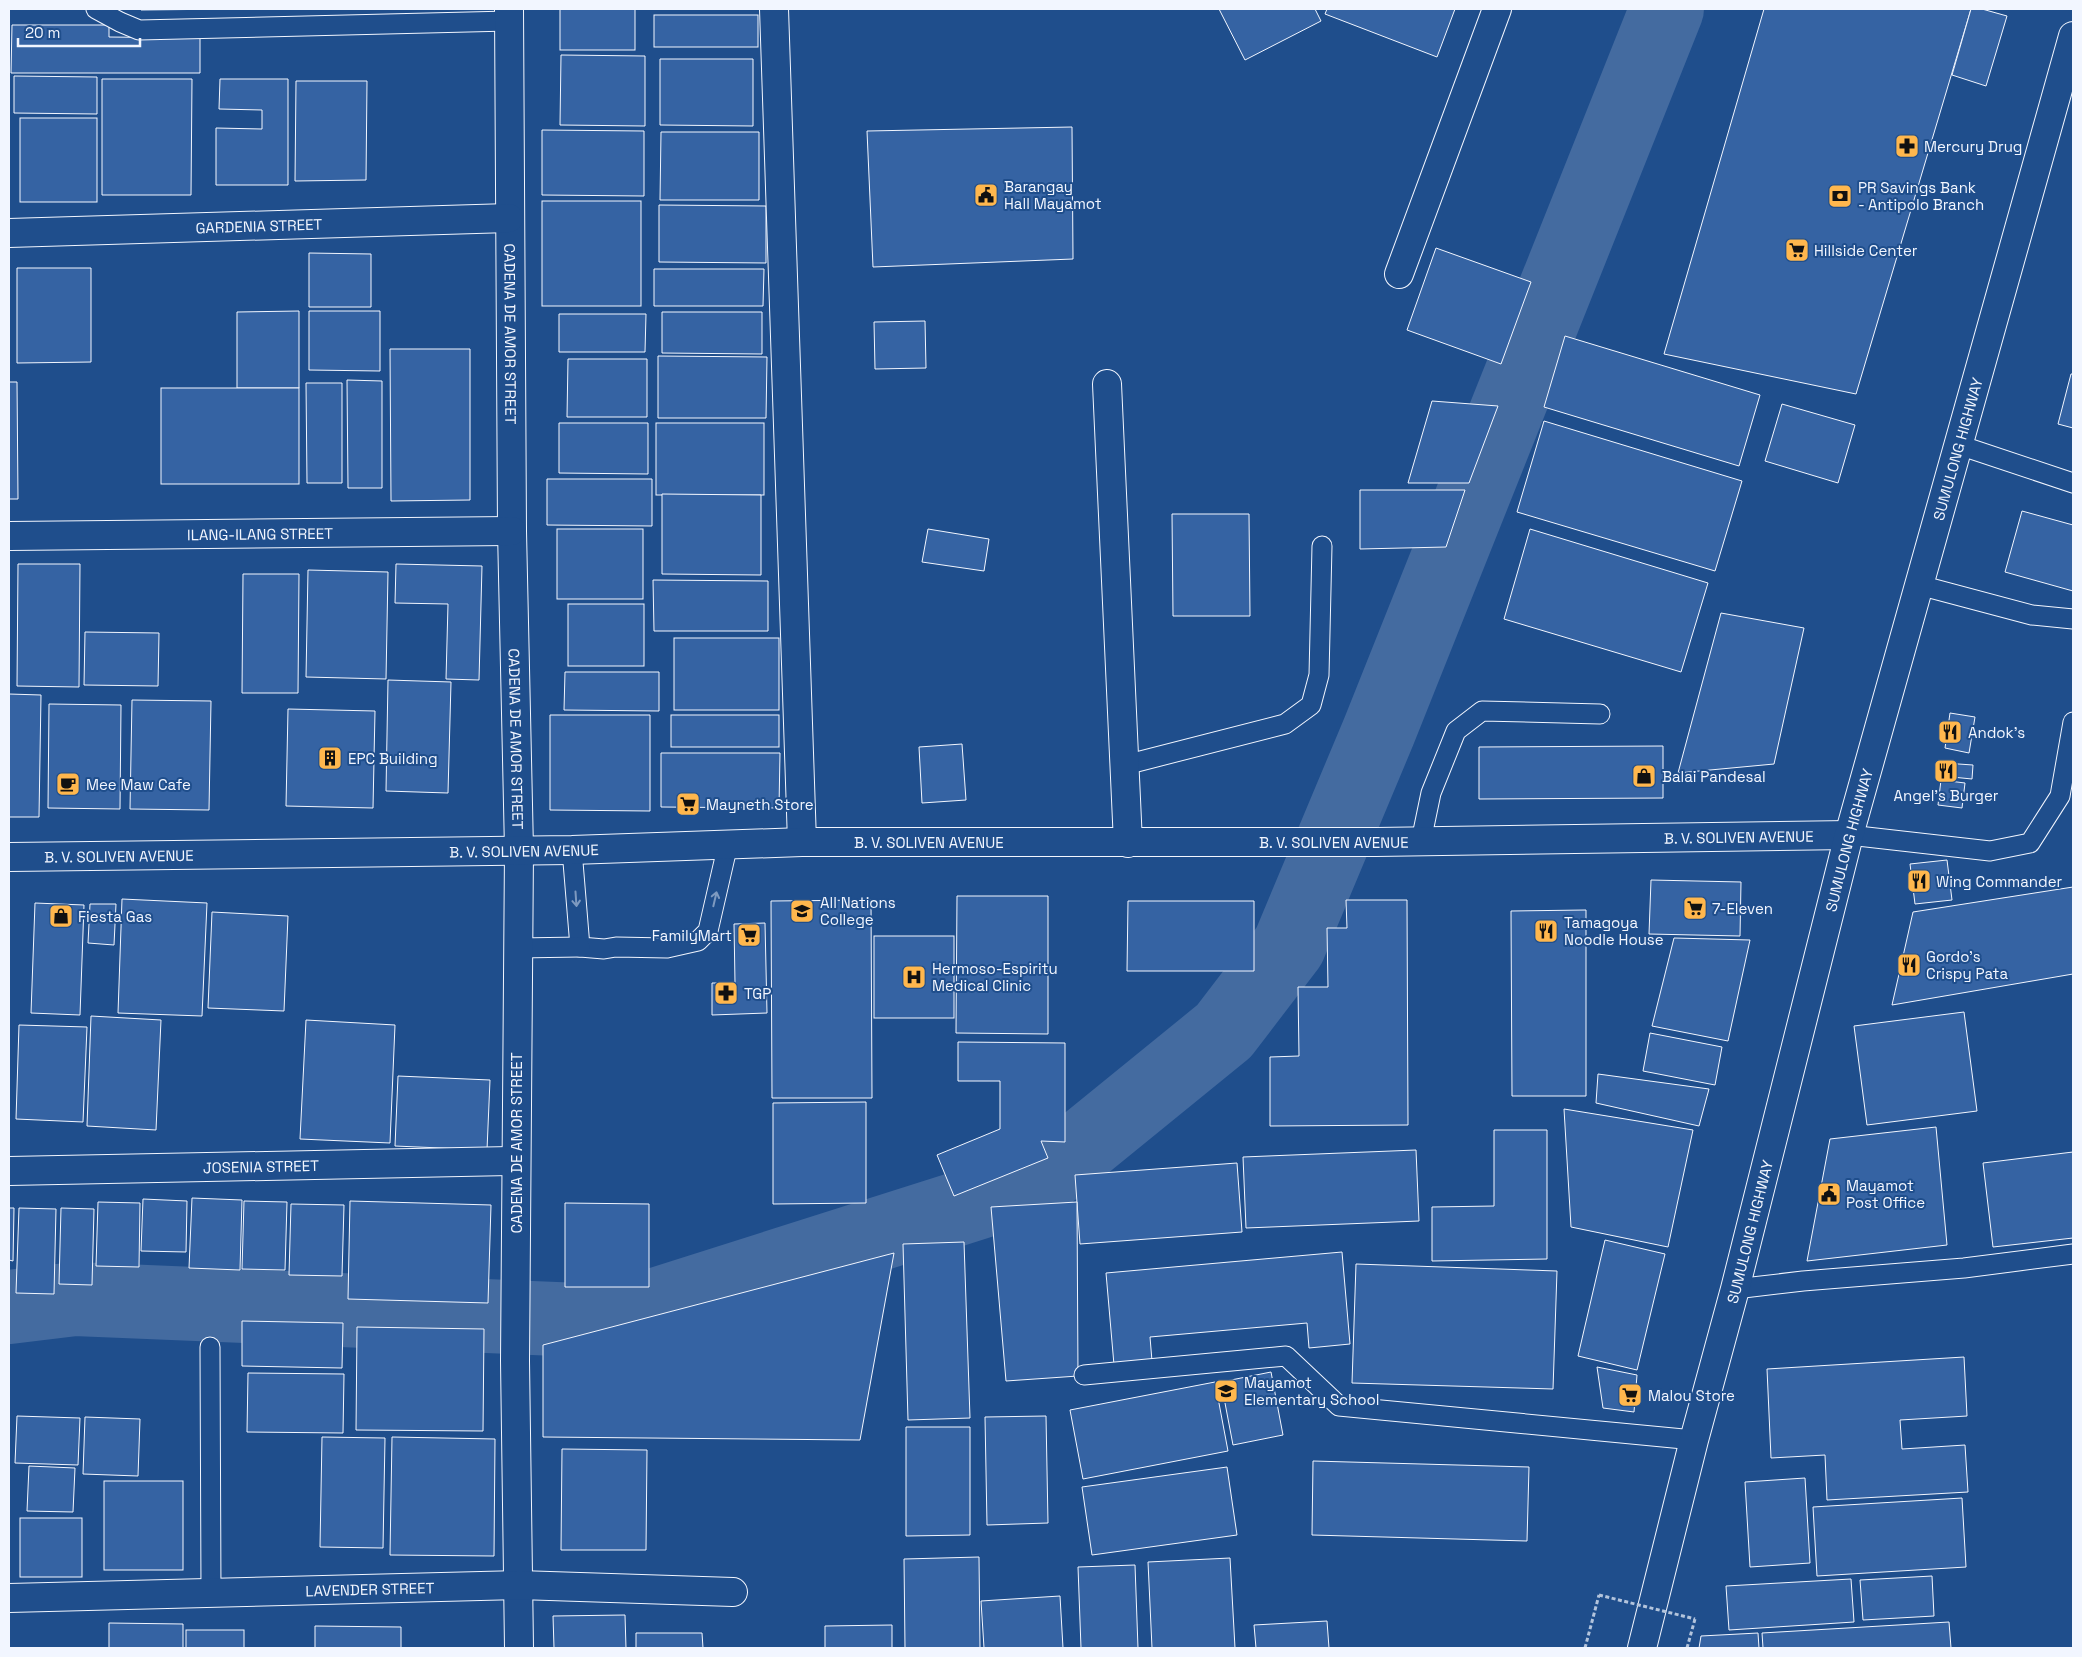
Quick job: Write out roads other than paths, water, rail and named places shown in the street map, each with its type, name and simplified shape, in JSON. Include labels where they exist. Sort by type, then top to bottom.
[{"type":"street","points":[[774,9],[802,842]]},
{"type":"street","points":[[1399,274],[1497,9]]},
{"type":"street","name":"CADENA DE AMOR STREET","points":[[509,15],[512,531],[518,850],[515,1360],[519,1648]]},
{"type":"street","name":"SUMULONG HIGHWAY","points":[[1642,1648],[1694,1440],[1736,1289],[1850,835],[2073,36]]},
{"type":"street","name":"GARDENIA STREET","points":[[9,233],[509,218]]},
{"type":"street","points":[[1107,384],[1128,843]]},
{"type":"street","name":"ILANG-ILANG STREET","points":[[9,536],[512,531]]},
{"type":"street","name":"B. V. SOLIVEN AVENUE","points":[[9,857],[572,850],[802,842],[1376,842],[1850,835]]},
{"type":"street","name":"JOSENIA STREET","points":[[9,1170],[515,1161]]},
{"type":"street","name":"LAVENDER STREET","points":[[9,1598],[519,1585],[732,1592]]},
{"type":"lane","points":[[96,9],[139,30],[397,17],[509,15]]},
{"type":"lane","points":[[1959,445],[2073,483]]},
{"type":"lane","points":[[1125,765],[1285,724],[1311,705],[1319,675],[1322,546]]},
{"type":"lane","points":[[1919,585],[2032,615],[2073,619]]},
{"type":"lane","points":[[1421,841],[1431,793],[1456,731],[1482,711],[1600,714]]},
{"type":"lane","points":[[1850,835],[1990,851],[2030,843],[2060,796],[2073,722]]},
{"type":"lane","points":[[518,948],[667,948],[698,941],[708,931],[728,844]]},
{"type":"lane","points":[[572,850],[580,947]]},
{"type":"lane","points":[[1736,1289],[1803,1281],[1964,1268],[2073,1254]]},
{"type":"lane","points":[[210,1347],[211,1593]]},
{"type":"lane","points":[[1084,1375],[1286,1356],[1339,1406],[1694,1440]]},
{"type":"waterway","points":[[9,1307],[75,1299],[605,1321],[1036,1184],[1224,1031],[1289,946],[1379,731],[1667,9]]},
{"type":"place","name":"Mercury Drug","points":[[1907,146]]},
{"type":"place","name":"Barangay Hall Mayamot","points":[[986,195]]},
{"type":"place","name":"PR Savings Bank - Antipolo Branch","points":[[1840,196]]},
{"type":"place","name":"Hillside Center","points":[[1797,250]]},
{"type":"place","name":"Andok's","points":[[1950,732]]},
{"type":"place","name":"EPC Building","points":[[330,758]]},
{"type":"place","name":"Angel's Burger","points":[[1946,771]]},
{"type":"place","name":"Balai Pandesal","points":[[1644,776]]},
{"type":"place","name":"Mee Maw Cafe","points":[[68,784]]},
{"type":"place","name":"Mayneth Store","points":[[688,804]]},
{"type":"place","name":"Wing Commander","points":[[1919,881]]},
{"type":"place","name":"7-Eleven","points":[[1695,908]]},
{"type":"place","name":"All Nations College","points":[[802,911]]},
{"type":"place","name":"Fiesta Gas","points":[[61,916]]},
{"type":"place","name":"Tamagoya Noodle House","points":[[1546,931]]},
{"type":"place","name":"FamilyMart","points":[[749,935]]},
{"type":"place","name":"Gordo's Crispy Pata","points":[[1909,965]]},
{"type":"place","name":"Hermoso-Espiritu Medical Clinic","points":[[914,977]]},
{"type":"place","name":"TGP","points":[[726,993]]},
{"type":"place","name":"Mayamot Post Office","points":[[1829,1194]]},
{"type":"place","name":"Mayamot Elementary School","points":[[1226,1391]]},
{"type":"place","name":"Malou Store","points":[[1630,1395]]}]
